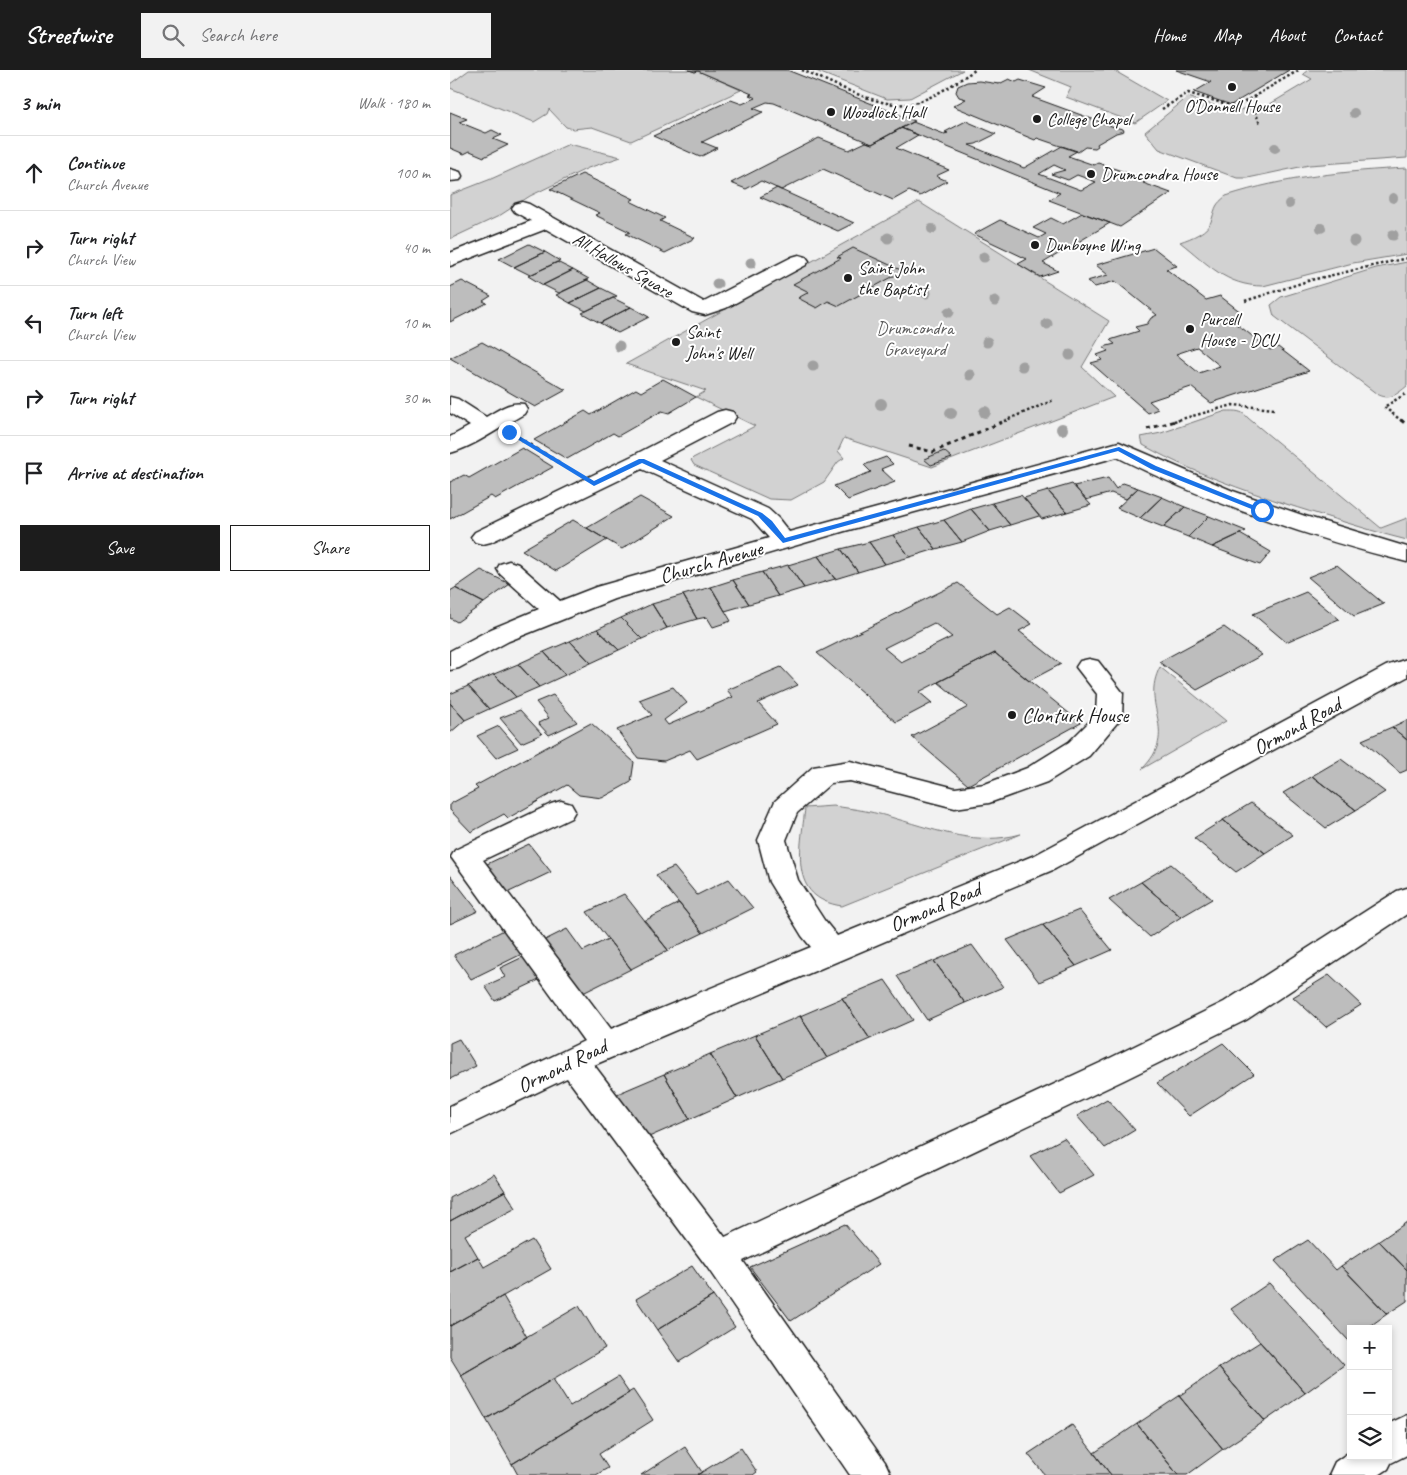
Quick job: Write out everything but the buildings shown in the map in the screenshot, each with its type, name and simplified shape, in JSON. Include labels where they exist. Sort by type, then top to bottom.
[{"type":"street","name":"All Hallows Square","points":[[522,208],[699,308],[705,309],[719,304],[799,262]]},
{"type":"street","name":"All Hallows Square","points":[[450,260],[547,222]]},
{"type":"street","points":[[450,404],[486,426]]},
{"type":"street","points":[[450,446],[516,409]]},
{"type":"street","points":[[484,537],[594,484],[725,417]]},
{"type":"street","points":[[1119,449],[1154,467],[1262,510],[1407,556]]},
{"type":"street","name":"Church Avenue","points":[[450,662],[500,635],[556,611],[669,574],[1119,449]]},
{"type":"street","points":[[642,460],[754,511],[770,523],[783,541]]},
{"type":"street","points":[[509,569],[556,611]]},
{"type":"street","points":[[832,950],[813,928],[784,882],[772,840],[785,808],[823,774],[850,771],[955,798],[989,792],[1037,775],[1078,749],[1109,717],[1110,693],[1089,667]]},
{"type":"street","name":"Ormond Road","points":[[450,1121],[571,1060],[605,1045],[1045,862],[1407,667]]},
{"type":"street","points":[[561,811],[465,857],[605,1045]]},
{"type":"street","points":[[719,1256],[1104,1076],[1235,1011],[1407,899]]},
{"type":"street","points":[[571,1060],[588,1080],[719,1256],[872,1475]]},
{"type":"street","points":[[1392,1443],[1407,1433]]},
{"type":"street","points":[[1348,1475],[1369,1460]]},
{"type":"path","points":[[802,70],[890,104],[907,104],[920,100],[975,70]]},
{"type":"path","points":[[1162,109],[1188,93],[1234,108],[1298,70]]},
{"type":"path","points":[[1255,96],[1255,111],[1260,124]]},
{"type":"path","points":[[1244,301],[1311,280],[1407,258]]},
{"type":"path","points":[[1407,393],[1384,407],[1407,425]]},
{"type":"path","points":[[909,446],[933,452],[1054,400]]},
{"type":"path","points":[[1119,449],[1140,431],[1233,405],[1274,409]]},
{"type":"path","points":[[517,437],[594,484]]},
{"type":"green space","points":[[469,70],[689,70],[698,71],[741,90],[631,141],[592,127],[573,129],[566,127],[549,109],[547,114],[534,122],[450,88],[450,84]]},
{"type":"green space","points":[[813,70],[963,70],[910,98],[887,99]]},
{"type":"green space","points":[[1029,70],[1113,70],[1167,101],[1135,123],[1066,97],[1071,87]]},
{"type":"green space","points":[[1308,70],[1407,70],[1407,158],[1309,165],[1248,178],[1237,178],[1159,149],[1145,132],[1188,97],[1235,112],[1245,108],[1260,110],[1312,79],[1303,74]]},
{"type":"green space","points":[[569,144],[621,157],[588,168],[530,196],[499,216],[450,239],[450,195]]},
{"type":"green space","points":[[1407,168],[1407,254],[1353,263],[1263,286],[1250,285],[1228,278],[1209,266],[1180,242],[1199,234],[1207,228],[1216,206],[1226,196],[1248,189],[1316,176]]},
{"type":"green space","name":"Drumcondra Graveyard","points":[[919,202],[1109,321],[1082,367],[1114,397],[932,467],[844,438],[838,451],[844,458],[838,462],[824,482],[791,500],[769,499],[694,465],[691,460],[693,458],[755,426],[696,397],[706,391],[626,364]]},
{"type":"green space","points":[[1407,262],[1407,386],[1393,396],[1386,397],[1377,394],[1274,316],[1271,305],[1281,297],[1376,268]]},
{"type":"green space","points":[[1226,411],[1243,414],[1381,528],[1407,518],[1407,540],[1379,533],[1236,487],[1189,468],[1143,445],[1141,437],[1161,433]]},
{"type":"green space","points":[[1160,667],[1226,721],[1142,769],[1153,755],[1158,743],[1159,731],[1154,694],[1155,681]]},
{"type":"green space","points":[[833,806],[881,814],[958,836],[989,838],[1021,834],[842,906],[824,901],[812,893],[805,882],[801,869],[800,854],[805,808]]},
{"type":"place","name":"O'Donnell House","points":[[1232,87]]},
{"type":"place","name":"Woodlock Hall","points":[[831,112]]},
{"type":"place","name":"College Chapel","points":[[1037,119]]},
{"type":"place","name":"Drumcondra House","points":[[1091,174]]},
{"type":"place","name":"Dunboyne Wing","points":[[1035,245]]},
{"type":"place","name":"Saint John the Baptist","points":[[848,278]]},
{"type":"place","name":"Purcell House - DCU","points":[[1190,329]]},
{"type":"place","name":"Saint John's Well","points":[[676,342]]},
{"type":"place","name":"Clonturk House","points":[[1012,715]]},
{"type":"route","points":[[509,432],[594,484],[642,460],[760,514],[770,523],[783,541],[1119,449],[1202,488],[1262,510]]}]
